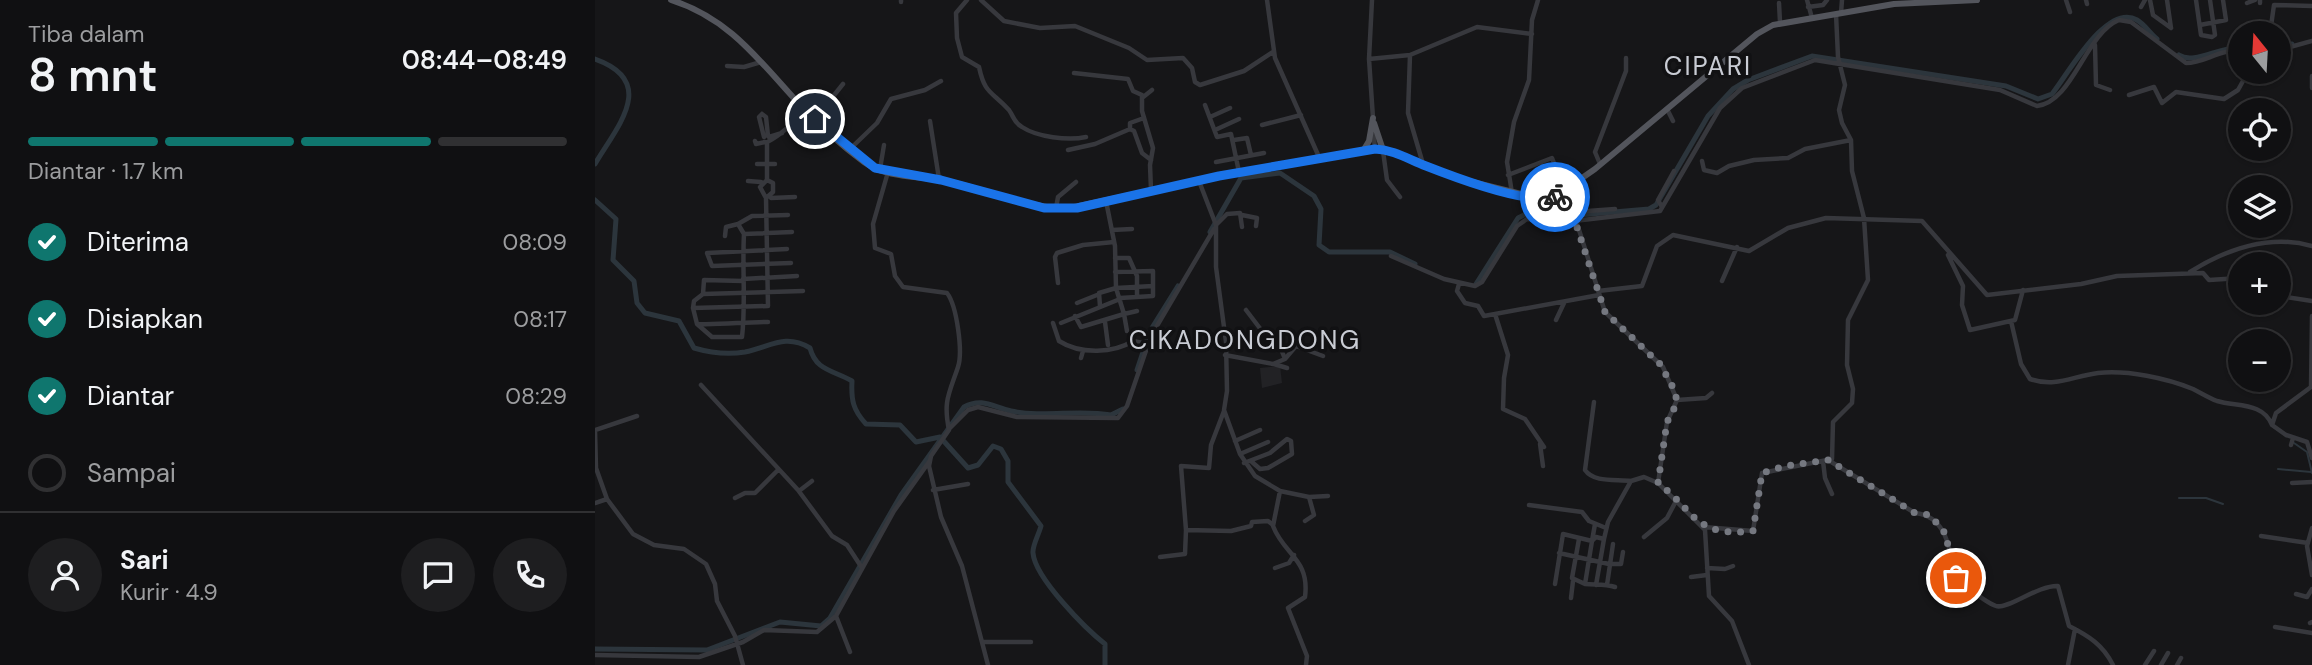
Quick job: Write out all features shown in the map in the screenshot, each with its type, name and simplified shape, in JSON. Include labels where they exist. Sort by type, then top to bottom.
[{"type":"main road","points":[[671,0],[735,35],[801,106],[864,162],[884,171],[939,180],[1010,201],[1055,208],[1077,208],[1239,172],[1375,149],[1512,193],[1542,199],[1565,191],[1757,34],[1780,22],[1810,11],[1839,14],[1907,1],[1976,0]]},
{"type":"main road","points":[[1373,118],[1383,150]]},
{"type":"main road","points":[[1363,151],[1369,141],[1373,118]]},
{"type":"street","points":[[967,0],[956,13],[957,40],[961,56],[979,67],[983,84],[1008,110],[1015,122],[1025,130],[1065,138],[1086,137]]},
{"type":"street","points":[[981,0],[1001,20],[1040,28],[1075,26],[1129,48],[1150,60],[1183,58],[1192,68],[1195,82],[1200,85],[1244,71],[1273,52]]},
{"type":"street","points":[[1267,0],[1273,52],[1319,157]]},
{"type":"street","points":[[1372,0],[1369,59],[1375,149]]},
{"type":"street","points":[[1512,193],[1507,162],[1514,122],[1529,80],[1532,20],[1538,0]]},
{"type":"street","points":[[1809,0],[1810,11],[1825,4],[1827,0]]},
{"type":"street","points":[[1704,527],[1753,531],[1762,473],[1834,457],[1833,422],[1849,409],[1854,397],[1847,365],[1848,320],[1868,285],[1864,219],[1852,171],[1851,139],[1842,123],[1839,110],[1845,85],[1839,61],[1839,14],[1842,0]]},
{"type":"street","points":[[2066,0],[2070,12]]},
{"type":"street","points":[[2141,7],[2147,0],[2153,13],[2171,28],[2167,0]]},
{"type":"street","points":[[2196,0],[2202,37],[2213,37],[2210,0]]},
{"type":"street","points":[[2200,25],[2226,19],[2223,0]]},
{"type":"street","points":[[2247,3],[2258,1]]},
{"type":"street","points":[[1779,4],[1780,22]]},
{"type":"street","points":[[2272,21],[2274,5],[2312,6]]},
{"type":"street","points":[[1660,203],[1714,116],[1740,89],[1815,60],[1839,61],[2000,90],[2039,106],[2056,99],[2109,25],[2126,19],[2186,63],[2198,62],[2228,51]]},
{"type":"street","points":[[1369,59],[1411,55],[1477,27],[1532,34]]},
{"type":"street","points":[[2291,47],[2312,41]]},
{"type":"street","points":[[2095,44],[2095,83],[2098,88],[2110,90]]},
{"type":"street","points":[[1411,55],[1408,113],[1423,165]]},
{"type":"street","points":[[1600,164],[1595,152],[1626,71],[1626,58]]},
{"type":"street","points":[[727,66],[744,67],[762,61]]},
{"type":"street","points":[[1074,73],[1128,79],[1133,91],[1143,98]]},
{"type":"street","points":[[2312,76],[2312,88]]},
{"type":"street","points":[[850,149],[877,123],[891,99],[923,91],[941,81]]},
{"type":"street","points":[[798,118],[813,117],[843,84]]},
{"type":"street","points":[[2129,95],[2154,87],[2162,103],[2176,92],[2224,99],[2238,90],[2241,84]]},
{"type":"street","points":[[1143,98],[1152,90]]},
{"type":"street","points":[[1143,98],[1144,118],[1153,144],[1151,190]]},
{"type":"street","points":[[1205,105],[1219,138],[1231,134]]},
{"type":"street","points":[[795,197],[768,198],[762,195],[767,164],[766,139],[782,133],[798,118],[801,106]]},
{"type":"street","points":[[1210,117],[1230,108]]},
{"type":"street","points":[[1667,109],[1673,121]]},
{"type":"street","points":[[1262,125],[1301,115]]},
{"type":"street","points":[[1129,129],[1129,124],[1144,118]]},
{"type":"street","points":[[1215,130],[1239,119]]},
{"type":"street","points":[[930,121],[939,180]]},
{"type":"street","points":[[1227,125],[1234,141],[1239,172]]},
{"type":"street","points":[[1068,150],[1095,144],[1129,129]]},
{"type":"street","points":[[1129,129],[1134,131],[1142,153],[1151,160]]},
{"type":"street","points":[[1234,141],[1247,138],[1251,155]]},
{"type":"street","points":[[1702,161],[1704,170],[1717,173],[1729,166],[1753,160],[1786,158],[1805,149],[1851,139]]},
{"type":"street","points":[[884,145],[884,171],[873,224],[874,247],[891,254],[895,276],[903,287],[947,293],[958,327],[959,365],[947,396],[949,429]]},
{"type":"street","points":[[1383,150],[1387,180],[1400,197]]},
{"type":"street","points":[[1216,162],[1264,153]]},
{"type":"street","points":[[1508,175],[1552,158],[1608,316],[1663,367],[1677,400],[1667,422],[1658,483]]},
{"type":"street","points":[[757,164],[775,164]]},
{"type":"street","points":[[1391,256],[1459,284],[1480,284],[1517,226],[1525,219],[1660,211],[1660,203],[1674,171]]},
{"type":"street","points":[[1160,557],[1184,555],[1187,530],[1181,465],[1209,468],[1211,445],[1224,410],[1227,391],[1215,224],[1199,180]]},
{"type":"street","points":[[693,308],[767,307],[766,215],[773,183],[748,181]]},
{"type":"street","points":[[1055,208],[1058,197],[1076,182]]},
{"type":"street","points":[[1106,201],[1114,242],[1116,288],[1127,331]]},
{"type":"street","points":[[1574,217],[1615,209]]},
{"type":"street","points":[[595,655],[694,657],[762,630],[817,632],[836,616],[861,566],[894,511],[949,429],[968,410],[978,407],[1017,417],[1118,418],[1127,406],[1146,343],[1215,224],[1229,213],[1257,218],[1256,226]]},
{"type":"street","points":[[725,236],[726,227],[750,217],[788,215]]},
{"type":"street","points":[[1242,215],[1243,227]]},
{"type":"street","points":[[1459,284],[1457,291],[1465,303],[1478,306],[1483,316],[1565,302],[1642,286],[1657,246],[1673,235],[1751,251],[1788,228],[1826,218],[1922,221],[1984,294],[2081,284],[2117,276],[2203,272],[2209,281],[2228,279]]},
{"type":"street","points":[[738,224],[744,234],[743,251],[743,266],[743,280],[743,295],[743,323],[741,337],[712,337],[697,324],[694,301],[703,294],[743,295],[768,295],[803,291]]},
{"type":"street","points":[[1112,230],[1132,229]]},
{"type":"street","points":[[744,234],[792,232]]},
{"type":"street","points":[[2189,272],[2212,258],[2254,244],[2282,239],[2312,246]]},
{"type":"street","points":[[1058,283],[1057,253],[1083,245],[1114,242]]},
{"type":"street","points":[[1722,281],[1737,247]]},
{"type":"street","points":[[1944,248],[1963,286],[1962,304],[1968,329],[2011,321],[2017,317],[2024,289]]},
{"type":"street","points":[[787,249],[709,251],[711,266],[791,263]]},
{"type":"street","points":[[1115,258],[1131,259],[1135,270],[1137,298]]},
{"type":"street","points":[[1061,323],[1120,299],[1151,297],[1153,271],[1115,272]]},
{"type":"street","points":[[703,294],[705,280],[797,276]]},
{"type":"street","points":[[1077,303],[1116,288],[1153,286]]},
{"type":"street","points":[[1097,294],[1100,306]]},
{"type":"street","points":[[2291,298],[2312,301]]},
{"type":"street","points":[[1556,320],[1565,302]]},
{"type":"street","points":[[1246,310],[1262,331],[1277,340],[1285,359]]},
{"type":"street","points":[[1075,316],[1079,327],[1105,322],[1136,311]]},
{"type":"street","points":[[1495,314],[1508,355],[1503,408],[1525,419],[1542,445],[1543,466]]},
{"type":"street","points":[[2272,425],[2276,413],[2310,389],[2312,316]]},
{"type":"street","points":[[2011,321],[2021,364],[2030,379],[2053,384],[2098,373],[2155,378],[2193,389],[2217,401],[2257,409],[2269,417],[2272,425],[2309,444],[2312,458]]},
{"type":"street","points":[[697,324],[768,322]]},
{"type":"street","points":[[1105,322],[1108,345]]},
{"type":"street","points":[[1053,323],[1059,341],[1083,351],[1125,347],[1133,341],[1146,343]]},
{"type":"street","points":[[1273,364],[1285,359],[1294,346],[1323,356]]},
{"type":"street","points":[[1081,358],[1083,351]]},
{"type":"street","points":[[1225,355],[1287,368]]},
{"type":"street","points":[[701,385],[799,491],[832,536],[846,545],[861,566]]},
{"type":"street","points":[[1677,400],[1706,398],[1712,393]]},
{"type":"street","points":[[1594,402],[1585,470],[1590,476],[1597,478],[1632,481],[1644,477],[1658,483],[1704,527],[1708,540],[1707,568],[1704,575],[1709,596],[1732,621],[1749,665]]},
{"type":"street","points":[[1224,410],[1244,463],[1255,476],[1280,491],[1309,497],[1328,496]]},
{"type":"street","points":[[637,416],[595,430],[597,470],[607,499],[633,534],[654,545],[684,549],[705,562],[715,583],[717,601],[736,641],[743,665]]},
{"type":"street","points":[[1235,441],[1261,430]]},
{"type":"street","points":[[2291,445],[2293,438]]},
{"type":"street","points":[[1244,463],[1252,462],[1280,447],[1287,439],[1291,441],[1292,454],[1268,468],[1259,469],[1252,462]]},
{"type":"street","points":[[1240,454],[1268,442]]},
{"type":"street","points":[[1825,460],[1826,481],[1832,494]]},
{"type":"street","points":[[1825,460],[1915,513],[1930,515],[1945,533],[1955,577],[1997,606],[2006,606],[2038,588],[2058,586],[2069,626],[2087,633],[2104,649],[2113,665]]},
{"type":"street","points":[[929,462],[933,490],[962,566],[988,665]]},
{"type":"street","points":[[735,498],[745,493],[754,494],[778,470]]},
{"type":"street","points":[[799,491],[812,481]]},
{"type":"street","points":[[1596,586],[1606,528],[1632,481]]},
{"type":"street","points":[[2292,483],[2312,482]]},
{"type":"street","points":[[933,490],[968,484]]},
{"type":"street","points":[[1273,526],[1280,491]]},
{"type":"street","points":[[1305,521],[1314,515],[1309,497]]},
{"type":"street","points":[[595,503],[607,499]]},
{"type":"street","points":[[1644,537],[1667,518],[1676,501]]},
{"type":"street","points":[[1529,505],[1582,512],[1595,524],[1606,528]]},
{"type":"street","points":[[1187,530],[1232,531],[1252,522],[1267,521],[1273,526],[1302,565],[1305,596],[1288,608],[1307,656],[1306,665]]},
{"type":"street","points":[[1585,584],[1595,524]]},
{"type":"street","points":[[2312,528],[2308,544],[2312,575]]},
{"type":"street","points":[[1555,584],[1563,533],[1592,541]]},
{"type":"street","points":[[2261,536],[2308,544]]},
{"type":"street","points":[[1592,541],[1596,537],[1604,539]]},
{"type":"street","points":[[1571,598],[1579,539]]},
{"type":"street","points":[[1607,585],[1613,544]]},
{"type":"street","points":[[1559,553],[1621,564],[1623,552]]},
{"type":"street","points":[[1275,568],[1289,563],[1294,555]]},
{"type":"street","points":[[1707,568],[1733,566]]},
{"type":"street","points":[[1691,577],[1704,575]]},
{"type":"street","points":[[1573,580],[1596,586],[1615,587]]},
{"type":"street","points":[[2296,594],[2307,597],[2312,589]]},
{"type":"street","points":[[836,616],[850,652]]},
{"type":"street","points":[[2276,627],[2312,633]]},
{"type":"street","points":[[2068,665],[2075,629]]},
{"type":"street","points":[[983,642],[1031,642]]},
{"type":"street","points":[[2145,665],[2154,651]]},
{"type":"street","points":[[2150,658],[2161,665],[2168,653]]},
{"type":"street","points":[[2177,665],[2181,658]]},
{"type":"shaded area","points":[[1280,366],[1282,383],[1262,388],[1260,368]]},
{"type":"waterway","points":[[1476,284],[1518,218],[1528,213],[1567,216],[1649,209],[1656,205],[1708,116],[1733,89],[1748,80],[1812,56],[2006,86],[2038,99],[2052,94],[2089,43],[2113,21],[2125,17],[2137,20],[2157,39]]},
{"type":"waterway","points":[[2179,55],[2192,58],[2228,49]]},
{"type":"waterway","points":[[595,59],[614,69],[625,80],[629,93],[621,121],[595,164]]},
{"type":"waterway","points":[[1210,232],[1241,178],[1280,173],[1314,196],[1321,209],[1319,245],[1329,252],[1390,252],[1415,264]]},
{"type":"waterway","points":[[595,200],[616,219],[613,260],[634,281],[637,303],[645,313],[679,321],[694,348],[732,353],[745,352],[777,342],[801,344],[810,348],[821,366],[852,381],[854,404],[866,424],[900,425],[916,442],[940,437],[968,468],[978,465],[993,446],[1001,449],[1008,461],[1008,482],[1041,526],[1033,553],[1042,576],[1086,627],[1105,644],[1105,665]]},
{"type":"waterway","points":[[1137,370],[1150,331],[1178,286]]},
{"type":"waterway","points":[[595,649],[707,650],[780,622],[821,626],[830,618],[901,495],[964,407],[982,403],[1023,413],[1111,415],[1123,409]]},
{"type":"waterway","points":[[2294,443],[2307,452],[2312,473]]},
{"type":"waterway","points":[[2278,469],[2311,472]]},
{"type":"waterway","points":[[2179,498],[2206,498],[2223,504]]},
{"type":"way so far","points":[[1555,197],[1565,191],[1605,312],[1660,364],[1675,391],[1677,403],[1667,422],[1658,483],[1683,509],[1704,527],[1753,531],[1756,528],[1758,489],[1762,473],[1785,466],[1828,460],[1915,513],[1930,515],[1945,533],[1956,578]]},
{"type":"district","name":"CIPARI","points":[[1708,66]]},
{"type":"district","name":"CIKADONGDONG","points":[[1245,340]]},
{"type":"route","points":[[815,119],[864,162],[875,168],[899,175],[941,180],[1010,201],[1044,208],[1077,208],[1219,176],[1375,149],[1393,152],[1456,178],[1491,188],[1531,198],[1555,197]]}]
